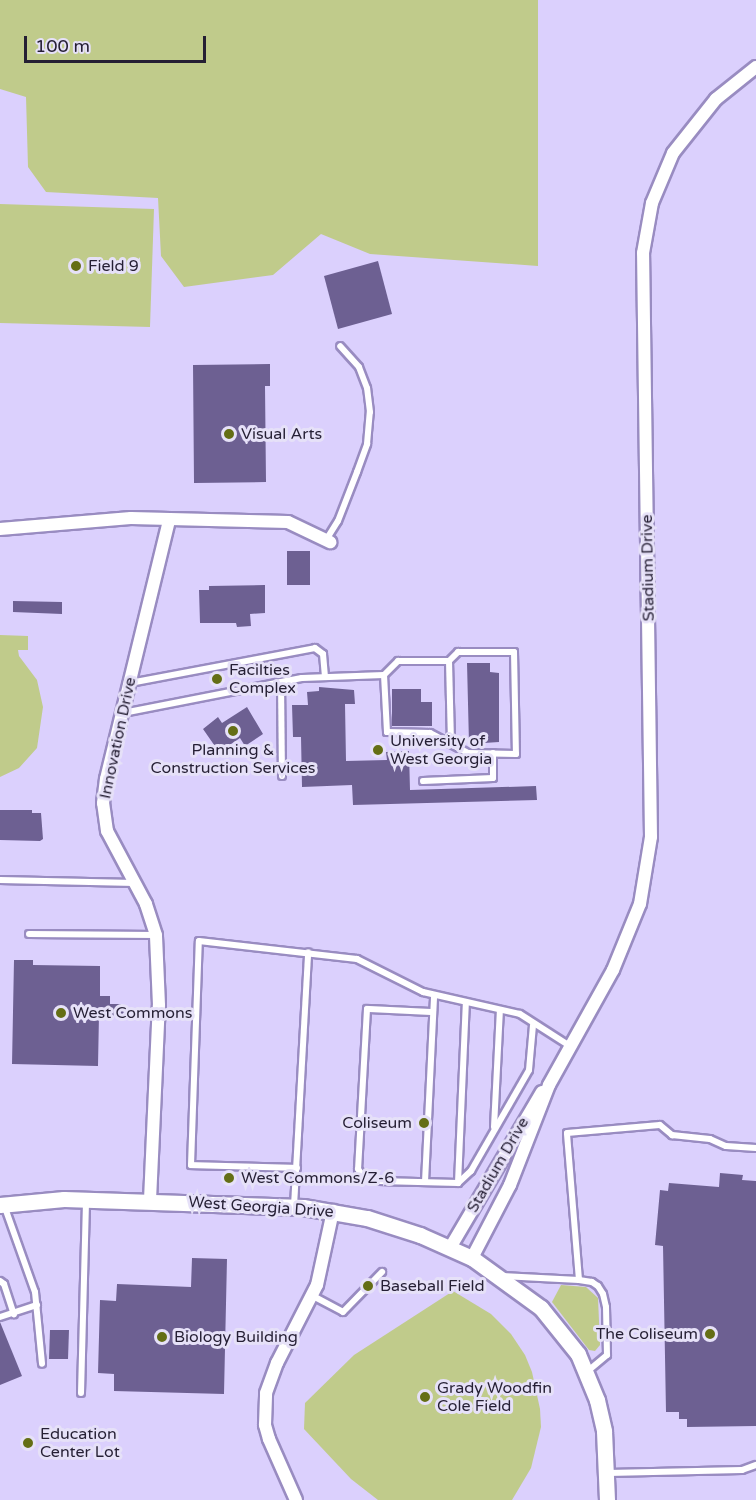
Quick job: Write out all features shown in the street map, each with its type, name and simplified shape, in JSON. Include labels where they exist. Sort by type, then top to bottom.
[{"type":"street","name":"Stadium Drive","points":[[472,1258],[510,1185],[549,1085],[613,970],[640,904],[651,837],[643,253],[652,203],[672,153],[716,99],[756,67]]},
{"type":"street","points":[[0,529],[131,518],[288,522],[328,541]]},
{"type":"street","name":"Innovation Drive","points":[[150,1200],[159,1005],[156,935],[146,904],[113,845],[104,819],[106,779],[170,520]]},
{"type":"street","name":"Stadium Drive","points":[[450,1248],[538,1097],[549,1085]]},
{"type":"street","name":"West Georgia Drive","points":[[2,1204],[86,1199],[294,1206],[333,1211],[410,1232],[472,1258],[541,1308],[567,1337],[587,1372],[604,1431],[607,1500]]},
{"type":"street","points":[[296,1500],[269,1439],[266,1425],[266,1393],[277,1363],[313,1296],[333,1211]]},
{"type":"lane","points":[[328,541],[338,521],[367,444],[370,412],[367,388],[359,367],[340,346]]},
{"type":"lane","points":[[130,683],[315,648],[323,654],[325,677]]},
{"type":"lane","points":[[122,713],[281,682],[325,677],[384,675],[398,662],[449,661],[458,652],[514,652],[516,754],[468,753],[430,733],[387,732],[384,675]]},
{"type":"lane","points":[[449,661],[451,744]]},
{"type":"lane","points":[[281,682],[282,776]]},
{"type":"lane","points":[[423,781],[493,778],[492,753]]},
{"type":"lane","points":[[0,880],[135,883]]},
{"type":"lane","points":[[29,934],[156,935]]},
{"type":"lane","points":[[297,1168],[191,1165],[198,941],[357,958],[423,992],[520,1014],[533,1025],[571,1047]]},
{"type":"lane","points":[[294,1206],[308,952]]},
{"type":"lane","points":[[424,1182],[434,995]]},
{"type":"lane","points":[[458,1183],[466,1002]]},
{"type":"lane","points":[[433,1012],[367,1009],[358,1169],[363,1176],[379,1180],[458,1183],[471,1171],[529,1070],[533,1025]]},
{"type":"lane","points":[[494,1131],[500,1010]]},
{"type":"lane","points":[[579,1280],[567,1133],[660,1125],[672,1135],[710,1139],[726,1146],[756,1148]]},
{"type":"lane","points":[[81,1393],[86,1199]]},
{"type":"lane","points":[[2,1204],[37,1305],[42,1364]]},
{"type":"lane","points":[[313,1296],[343,1312],[382,1272]]},
{"type":"lane","points":[[498,1276],[579,1280],[592,1282],[598,1286],[603,1294],[606,1307],[607,1355],[587,1372]]},
{"type":"lane","points":[[0,1281],[14,1314]]},
{"type":"lane","points":[[0,1317],[37,1305]]},
{"type":"lane","points":[[607,1473],[742,1470],[756,1465]]},
{"type":"green space","points":[[0,0],[538,0],[538,266],[370,254],[321,234],[273,275],[184,287],[161,256],[158,198],[46,192],[28,167],[26,97],[0,89]]},
{"type":"green space","name":"Field 9","points":[[0,204],[154,209],[150,327],[0,323]]},
{"type":"green space","points":[[0,635],[28,636],[28,650],[18,650],[19,656],[37,680],[43,707],[37,748],[19,768],[0,777]]},
{"type":"green space","points":[[561,1285],[586,1287],[598,1298],[600,1345],[595,1351],[589,1350],[552,1302]]},
{"type":"green space","name":"Grady Woodfin Cole Field","points":[[453,1291],[491,1314],[511,1334],[525,1355],[532,1372],[540,1409],[541,1427],[531,1468],[512,1500],[378,1500],[351,1479],[304,1429],[305,1403],[354,1355]]},
{"type":"building","points":[[378,261],[392,314],[338,329],[324,276]]},
{"type":"building","name":"Visual Arts","points":[[270,364],[270,386],[265,386],[266,482],[194,483],[193,365]]},
{"type":"building","points":[[287,551],[310,551],[310,585],[287,585]]},
{"type":"building","points":[[265,585],[265,613],[250,614],[251,626],[237,627],[236,623],[200,623],[199,590],[209,590],[209,586]]},
{"type":"building","points":[[13,601],[62,602],[62,614],[13,612]]},
{"type":"building","points":[[467,663],[490,663],[490,672],[499,673],[499,742],[469,744]]},
{"type":"building","points":[[319,687],[354,690],[355,704],[345,704],[346,761],[387,760],[386,752],[409,751],[410,790],[536,786],[537,800],[353,805],[352,785],[302,787],[301,737],[293,737],[292,705],[308,705],[307,692],[319,691]]},
{"type":"building","points":[[392,689],[421,689],[421,702],[432,702],[432,726],[392,726]]},
{"type":"building","name":"Planning & Construction Services","points":[[247,707],[263,734],[245,746],[240,738],[219,752],[203,729],[218,717],[222,723]]},
{"type":"building","points":[[0,810],[32,810],[32,813],[41,813],[43,839],[40,841],[0,840]]},
{"type":"building","name":"West Commons","points":[[14,960],[33,960],[33,965],[100,966],[100,996],[110,996],[110,1004],[121,1004],[125,1009],[122,1016],[99,1015],[98,1066],[12,1064]]},
{"type":"building","name":"The Coliseum","points":[[720,1173],[743,1175],[742,1180],[756,1181],[756,1426],[687,1427],[687,1419],[679,1419],[679,1412],[666,1412],[663,1246],[655,1245],[660,1190],[668,1191],[669,1183],[719,1187]]},
{"type":"building","name":"Biology Building","points":[[192,1258],[227,1259],[224,1394],[114,1391],[114,1374],[98,1373],[100,1300],[116,1301],[117,1284],[191,1287]]},
{"type":"building","points":[[0,1322],[22,1376],[0,1385]]},
{"type":"building","points":[[50,1330],[69,1330],[68,1359],[49,1359]]},
{"type":"place","name":"Field 9","points":[[76,266]]},
{"type":"place","name":"Visual Arts","points":[[229,434]]},
{"type":"place","name":"Facilties Complex","points":[[217,679]]},
{"type":"place","name":"Planning & Construction Services","points":[[233,731]]},
{"type":"place","name":"University of West Georgia","points":[[378,750]]},
{"type":"place","name":"West Commons","points":[[61,1013]]},
{"type":"place","name":"Coliseum","points":[[424,1123]]},
{"type":"place","name":"West Commons/Z-6","points":[[229,1178]]},
{"type":"place","name":"Baseball Field","points":[[368,1286]]},
{"type":"place","name":"The Coliseum","points":[[710,1334]]},
{"type":"place","name":"Biology Building","points":[[162,1337]]},
{"type":"place","name":"Grady Woodfin Cole Field","points":[[425,1397]]},
{"type":"place","name":"Education Center Lot","points":[[28,1443]]}]
